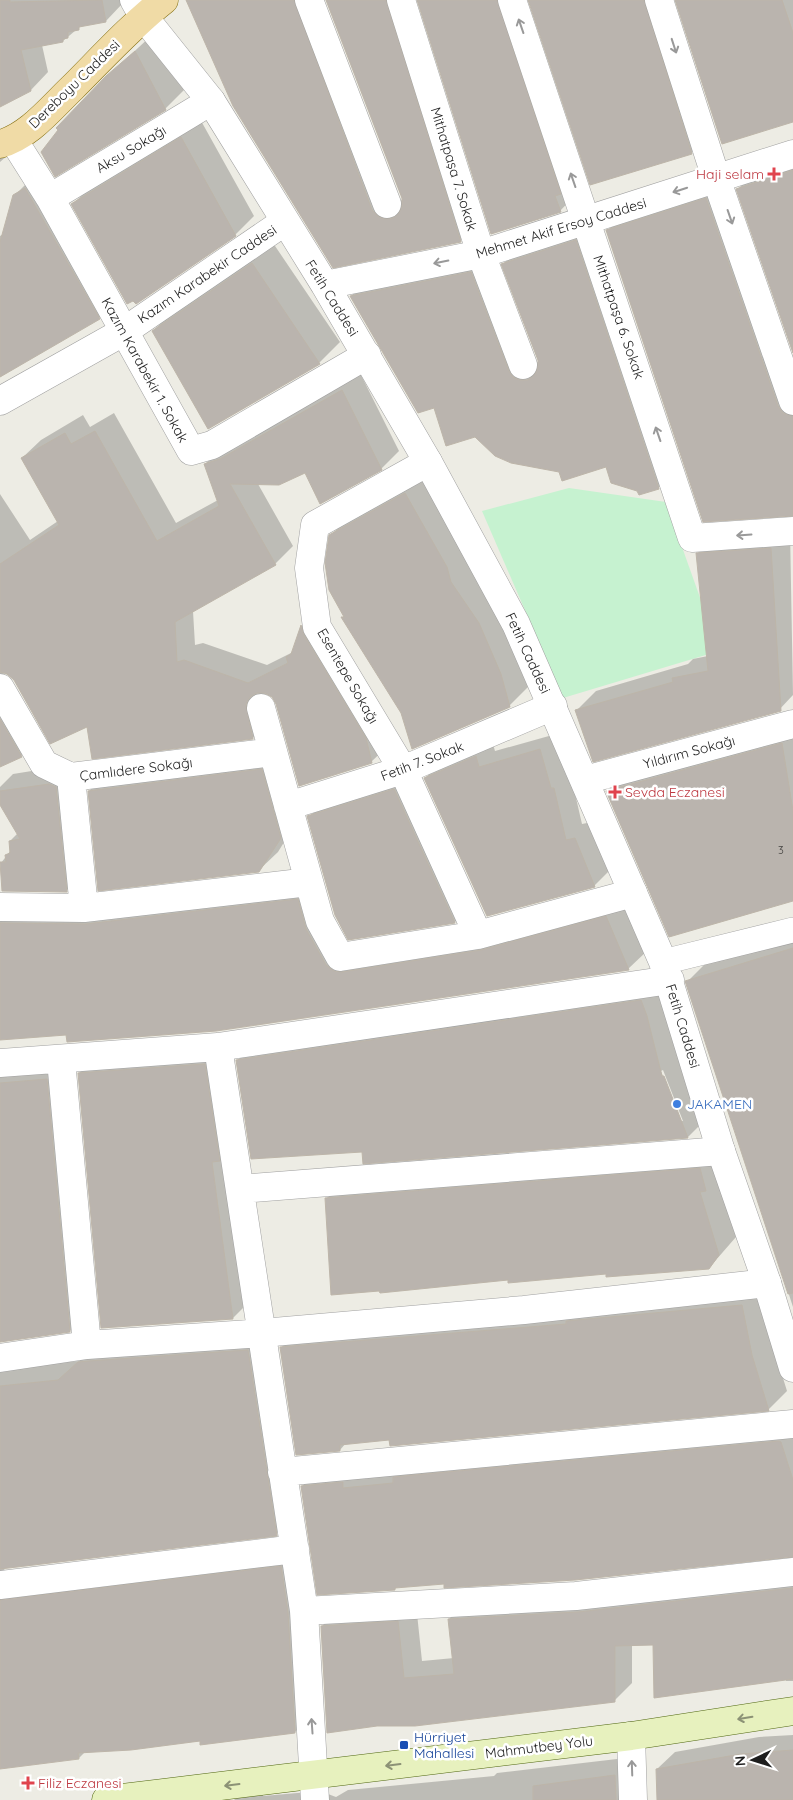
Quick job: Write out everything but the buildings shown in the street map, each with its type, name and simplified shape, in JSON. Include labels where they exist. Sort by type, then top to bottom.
[{"type":"main road","name":"Dereboyu Caddesi","points":[[7,143],[44,115],[147,5]]},
{"type":"main road","name":"Mahmutbey Yolu","points":[[106,1800],[315,1787],[793,1711]]},
{"type":"street","points":[[309,0],[387,204]]},
{"type":"street","name":"Mithatpaşa 7. Sokak","points":[[401,0],[480,254],[523,365]]},
{"type":"street","name":"Mithatpaşa 6. Sokak","points":[[512,0],[692,538],[793,532]]},
{"type":"street","points":[[659,0],[716,178],[793,401]]},
{"type":"street","name":"Fetih Caddesi","points":[[147,5],[211,101],[367,355],[428,462],[516,624],[666,971],[721,1151],[767,1283],[793,1368]]},
{"type":"street","name":"Aksu Sokağı","points":[[50,198],[211,101]]},
{"type":"street","name":"Kazım Karabekir 1. Sokak","points":[[7,143],[50,198],[191,451],[212,445],[367,355]]},
{"type":"street","name":"Mehmet Akif Ersoy Caddesi","points":[[325,285],[480,254],[793,154]]},
{"type":"street","name":"Kazım Karabekir Caddesi","points":[[0,401],[123,332],[284,222]]},
{"type":"street","name":"Esentepe Sokağı","points":[[428,462],[314,524],[310,568],[317,627],[403,770],[478,936]]},
{"type":"street","points":[[0,688],[44,764],[71,777]]},
{"type":"street","name":"Fetih 7. Sokak","points":[[288,806],[403,770],[552,706]]},
{"type":"street","points":[[261,708],[320,922],[340,957],[478,936],[633,893]]},
{"type":"street","name":"Yıldırım Sokağı","points":[[585,780],[793,724]]},
{"type":"street","name":"Çamlıdere Sokağı","points":[[84,908],[71,777],[273,752]]},
{"type":"street","points":[[0,907],[84,908],[309,882]]},
{"type":"street","points":[[0,1063],[62,1060],[218,1047],[666,971],[793,930]]},
{"type":"street","points":[[218,1047],[304,1611],[315,1787]]},
{"type":"street","points":[[62,1060],[87,1345]]},
{"type":"street","points":[[240,1189],[721,1151]]},
{"type":"street","points":[[0,1358],[87,1345],[262,1334],[524,1310],[767,1283]]},
{"type":"street","points":[[282,1472],[793,1424]]},
{"type":"street","points":[[0,1586],[295,1548]]},
{"type":"street","points":[[304,1611],[576,1596],[793,1572]]},
{"type":"street","points":[[631,1736],[633,1800]]},
{"type":"green space","points":[[569,488],[666,502],[719,651],[563,698],[482,511]]},
{"type":"place","name":"Haji selam","points":[[774,174]]},
{"type":"place","name":"Sevda Eczanesi","points":[[615,792]]},
{"type":"place","name":"JAKAMEN","points":[[677,1104]]},
{"type":"place","name":"Hürriyet Mahallesi","points":[[404,1745]]},
{"type":"place","name":"Filiz Eczanesi","points":[[28,1783]]}]
